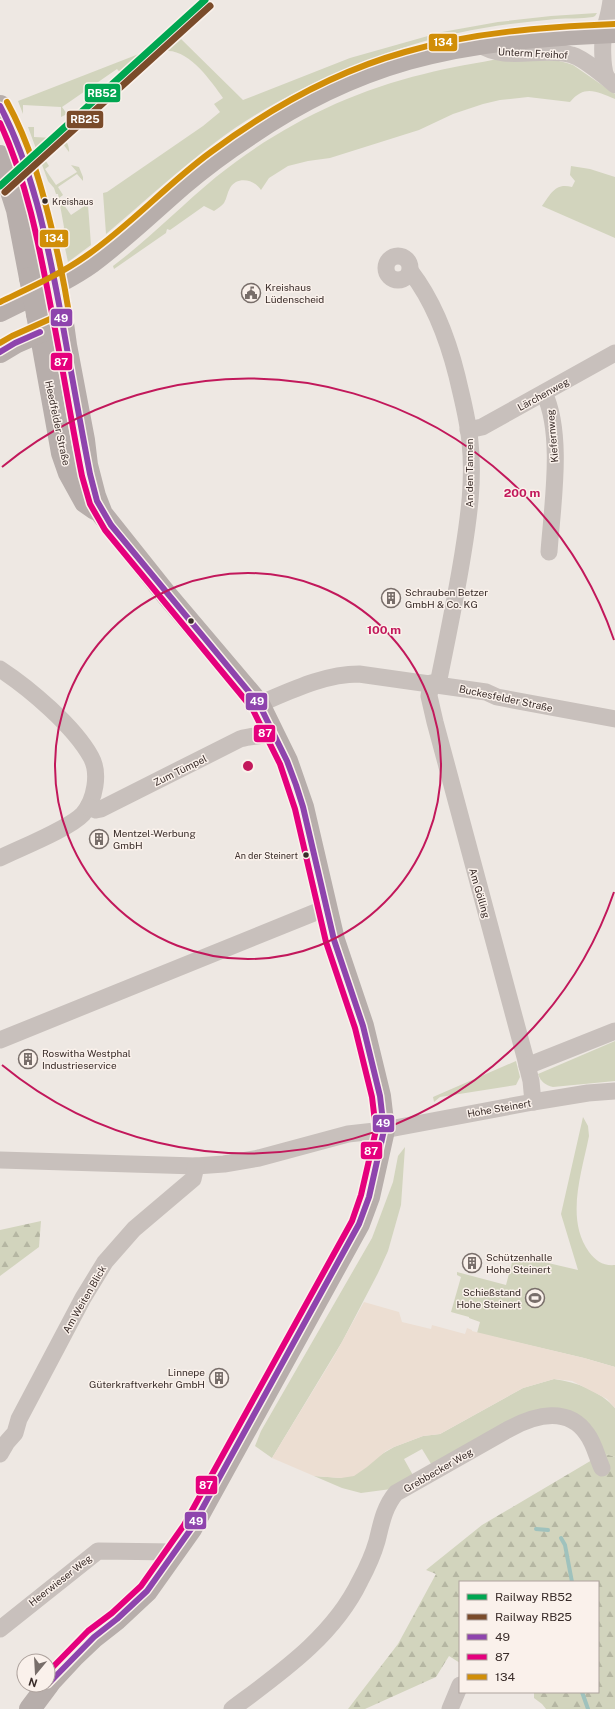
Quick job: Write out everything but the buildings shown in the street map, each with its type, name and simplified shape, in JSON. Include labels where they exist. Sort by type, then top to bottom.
[{"type":"main road","points":[[0,311],[71,276],[91,263],[132,231],[183,184],[216,158],[250,134],[304,102],[342,83],[408,59],[480,44],[540,36],[609,32]]},
{"type":"main road","name":"Heedfelder Straße","points":[[0,106],[10,125],[24,160],[38,208],[61,312],[84,440],[87,465],[95,496],[102,514]]},
{"type":"main road","name":"Heedfelder Straße","points":[[0,156],[17,210],[65,463],[84,502],[102,514],[259,704],[274,733],[287,761],[303,807],[334,940],[361,1018],[372,1058],[380,1096],[384,1130],[369,1197],[359,1224],[191,1529],[147,1591],[79,1651],[56,1676]]},
{"type":"main road","points":[[0,352],[15,343],[39,323],[61,312]]},
{"type":"main road","name":"Heedfelder Straße","points":[[30,1709],[42,1693]]},
{"type":"street","name":"Unterm Freihof","points":[[610,81],[603,64],[609,32],[611,0]]},
{"type":"street","name":"Unterm Freihof","points":[[480,44],[488,50],[504,53],[573,55],[610,81]]},
{"type":"street","name":"An den Tannen","points":[[411,272],[422,288],[446,339],[455,369],[468,430],[471,452],[469,514],[459,578],[435,684]]},
{"type":"street","name":"Lärchenweg","points":[[468,430],[482,428],[615,353]]},
{"type":"street","name":"Kiefernweg","points":[[544,393],[548,401],[553,422],[555,456],[549,552]]},
{"type":"street","points":[[0,669],[33,694],[57,716],[78,739],[91,757],[95,767],[93,793],[88,807],[76,820],[0,858]]},
{"type":"street","name":"Buckesfelder Straße","points":[[259,704],[300,687],[344,675],[368,674],[490,693],[497,697],[615,719]]},
{"type":"street","name":"Am Gölling","points":[[435,684],[429,696],[441,747],[527,1066],[533,1102]]},
{"type":"street","name":"Zum Tümpel","points":[[88,807],[96,810],[101,809],[240,739],[251,736],[262,737],[274,733]]},
{"type":"street","points":[[0,1040],[326,908]]},
{"type":"street","points":[[527,1066],[615,1031]]},
{"type":"street","name":"Hohe Steinert","points":[[384,1130],[533,1102],[588,1093],[615,1091]]},
{"type":"street","points":[[0,1160],[196,1166],[224,1164],[259,1158],[348,1134],[384,1130]]},
{"type":"street","name":"Am Weiten Blick","points":[[0,1454],[7,1442],[15,1433],[19,1419],[86,1293],[105,1262],[134,1229],[193,1179],[196,1166]]},
{"type":"street","name":"Grebbecker Weg","points":[[232,1709],[292,1662],[323,1634],[339,1616],[360,1582],[372,1556],[382,1518],[390,1501],[396,1493],[509,1428],[542,1415],[559,1416],[577,1423],[588,1434],[602,1468]]},
{"type":"street","name":"Heerwieser Weg","points":[[0,1629],[98,1551],[176,1552]]},
{"type":"street","points":[[450,1709],[459,1687]]},
{"type":"green space","points":[[597,13],[593,17],[556,19],[482,28],[428,40],[396,50],[332,75],[270,106],[242,123],[174,175],[106,234],[103,193],[107,192],[203,126],[220,112],[214,104],[223,98],[197,66],[189,59],[171,51],[162,52],[152,56],[123,76],[117,69],[62,107],[67,114],[61,117],[61,107],[23,105],[23,114],[18,101],[180,38],[243,100],[350,58],[442,32],[498,22]]},
{"type":"green space","points":[[504,58],[559,61],[573,65],[615,94],[615,99],[597,92],[586,91],[576,96],[570,102],[528,97],[500,100],[453,114],[419,130],[330,158],[288,166],[269,178],[261,190],[250,181],[241,180],[233,184],[224,203],[220,207],[214,211],[204,206],[170,230],[167,229],[166,233],[114,269],[113,266],[139,245],[190,199],[239,159],[314,114],[368,91],[396,82],[444,69]]},
{"type":"green space","points":[[28,127],[34,127],[34,137],[53,138],[60,131],[69,147],[69,152],[63,144],[44,158],[49,166],[45,169],[56,185],[77,172],[71,165],[79,167],[83,177],[83,181],[77,174],[58,187],[63,195],[59,198],[71,215],[88,205],[91,245],[68,262],[62,234],[64,227],[58,194],[56,194],[54,188],[48,181]]},
{"type":"green space","points":[[571,166],[590,169],[615,177],[615,238],[542,206],[557,188],[561,186],[572,187],[575,181],[570,175]]},
{"type":"green space","points":[[615,1041],[615,1081],[553,1087],[544,1083],[539,1077],[538,1074]]},
{"type":"green space","points":[[516,1061],[520,1077],[516,1085],[440,1097],[434,1102],[433,1097]]},
{"type":"green space","name":"Schießstand Hohe Steinert","points":[[583,1117],[588,1126],[589,1136],[577,1195],[578,1225],[582,1239],[589,1252],[603,1264],[615,1265],[615,1367],[584,1358],[477,1333],[480,1322],[451,1312],[461,1277],[457,1275],[457,1272],[506,1285],[514,1255],[578,1270],[561,1214]]},
{"type":"green space","points":[[405,1147],[401,1205],[388,1251],[342,1342],[272,1458],[255,1446],[261,1431],[372,1238],[393,1182],[398,1156]]},
{"type":"green space","points":[[41,1221],[39,1247],[0,1276],[0,1230]]},
{"type":"green space","points":[[554,1379],[571,1382],[588,1388],[609,1402],[615,1408],[615,1457],[600,1452],[561,1411],[433,1467],[422,1449],[404,1459],[414,1477],[391,1489],[361,1493],[342,1488],[314,1476],[341,1478],[394,1447],[423,1436],[440,1434],[523,1388]]},
{"type":"green space","points":[[600,1452],[615,1457],[615,1709],[546,1709],[534,1698],[534,1693],[599,1693],[599,1581],[459,1581],[459,1662],[449,1656],[436,1677],[365,1709],[348,1709],[398,1644],[436,1574],[426,1570],[482,1525],[592,1460]]},
{"type":"shaded area","points":[[364,1302],[399,1312],[402,1322],[431,1329],[432,1325],[465,1334],[467,1328],[472,1331],[615,1367],[615,1408],[607,1399],[572,1381],[554,1379],[523,1388],[440,1434],[423,1436],[394,1447],[386,1451],[354,1476],[341,1478],[314,1476],[272,1458],[333,1358]]},
{"type":"waterway","points":[[536,1529],[548,1530]]},
{"type":"waterway","points":[[561,1538],[565,1545],[572,1581]]},
{"type":"waterway","points":[[582,1693],[588,1709]]},
{"type":"rail line","name":"RB52","points":[[0,186],[205,0]]},
{"type":"rail line","name":"RB25","points":[[5,192],[210,6]]},
{"type":"transit line","name":"134","points":[[0,302],[76,263],[118,231],[195,164],[233,136],[280,106],[328,81],[379,60],[431,45],[483,35],[535,29],[615,24]]},
{"type":"transit line","name":"134","points":[[7,102],[29,150],[40,183],[65,288],[70,321]]},
{"type":"transit line","name":"49","points":[[0,106],[21,153],[37,202],[49,253],[90,474],[97,501],[111,525],[259,704],[287,761],[303,807],[334,940],[363,1026],[380,1096],[384,1130],[369,1197],[359,1224],[191,1529],[147,1591],[117,1619],[94,1637],[56,1676]]},
{"type":"transit line","name":"87","points":[[0,123],[18,168],[37,237],[82,476],[90,504],[105,530],[252,708],[280,764],[295,809],[326,942],[355,1028],[372,1097],[376,1130],[361,1195],[352,1221],[184,1525],[141,1586],[112,1613],[88,1631],[56,1664]]},
{"type":"transit line","name":"134","points":[[0,343],[59,315]]},
{"type":"transit line","name":"49","points":[[0,352],[15,343],[40,332]]},
{"type":"place","name":"Kreishaus","points":[[45,201]]},
{"type":"place","name":"Kreishaus Lüdenscheid","points":[[251,293]]},
{"type":"place","name":"Schrauben Betzer GmbH & Co. KG","points":[[391,598]]},
{"type":"place","name":"Mentzel-Werbung GmbH","points":[[99,839]]},
{"type":"place","name":"An der Steinert","points":[[306,855]]},
{"type":"place","name":"Roswitha Westphal Industrieservice","points":[[28,1059]]},
{"type":"place","name":"Schützenhalle Hohe Steinert","points":[[472,1263]]},
{"type":"place","name":"Schießstand Hohe Steinert","points":[[535,1298]]},
{"type":"place","name":"Linnepe Güterkraftverkehr GmbH","points":[[219,1378]]}]
